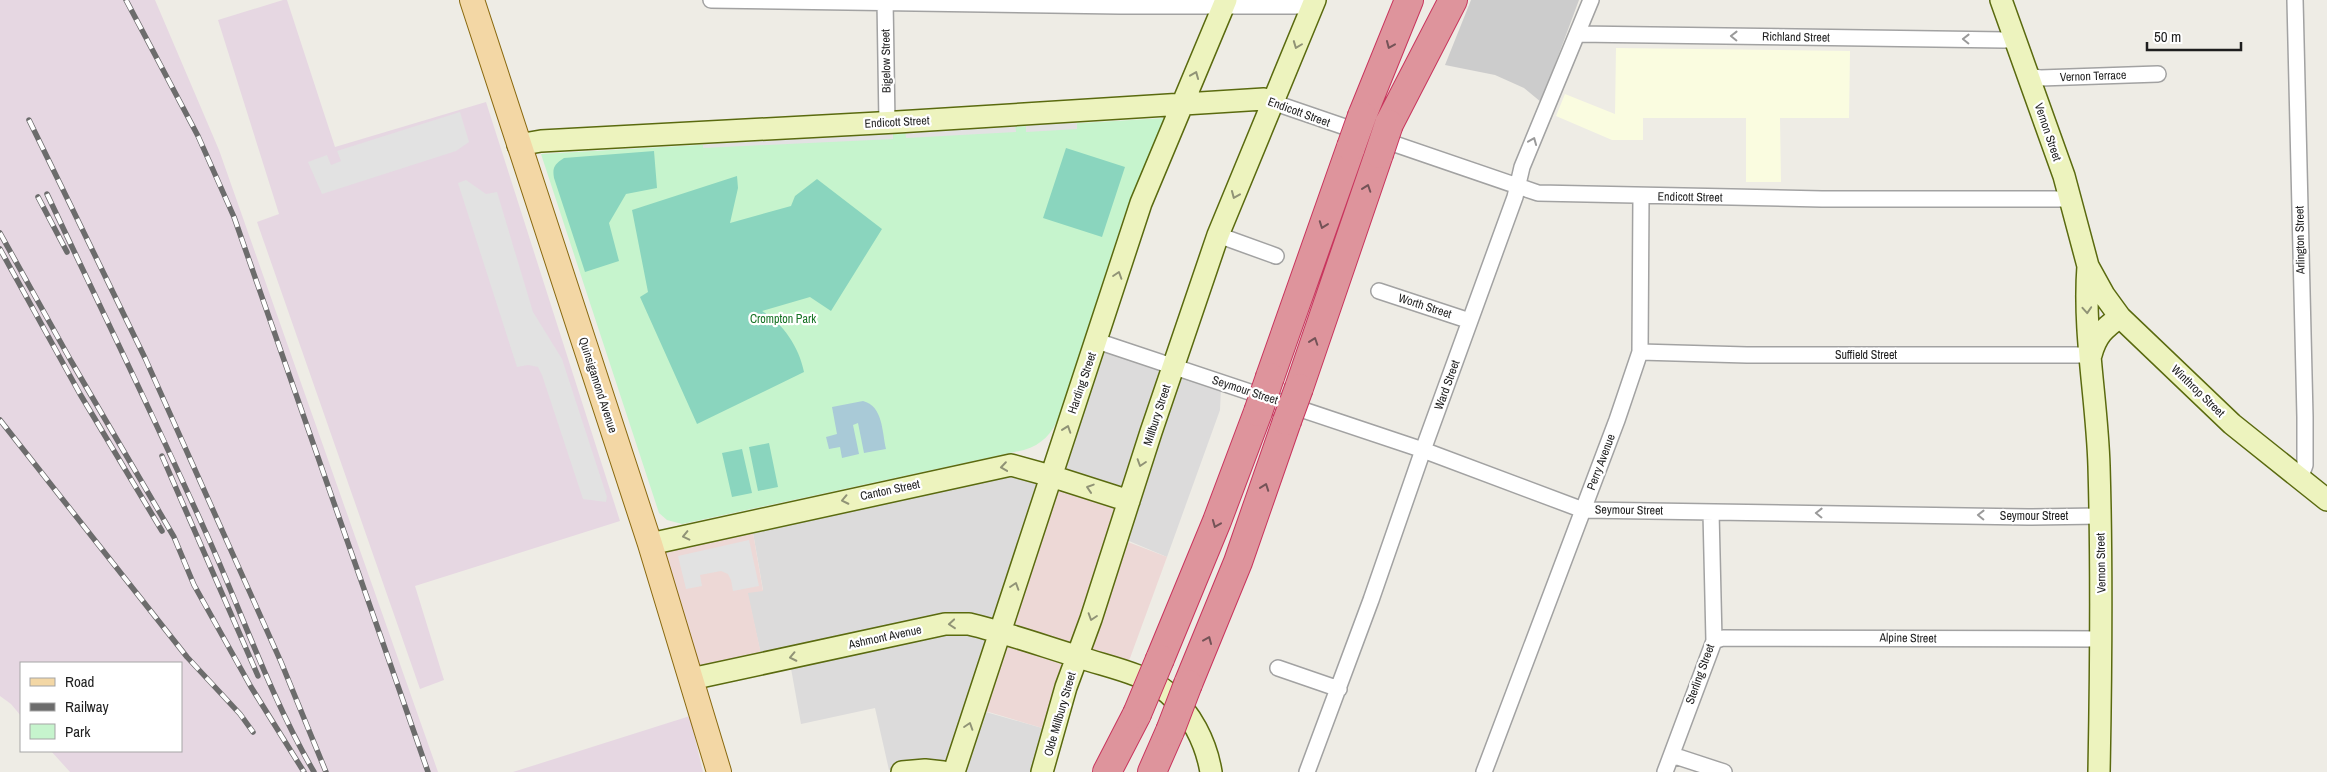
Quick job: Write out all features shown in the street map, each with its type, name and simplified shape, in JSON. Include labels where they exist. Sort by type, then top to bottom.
[{"type":"highway","points":[[1115,772],[1137,714],[1218,521],[1362,116],[1409,0]]},
{"type":"highway","points":[[1152,772],[1235,570],[1389,124],[1441,0]]},
{"type":"highway","points":[[1389,124],[1453,0]]},
{"type":"highway","points":[[1107,772],[1137,714]]},
{"type":"main road","name":"Quinsigamond Avenue","points":[[472,0],[650,544],[719,772]]},
{"type":"main road","name":"Vernon Street","points":[[2001,0],[2029,76],[2070,199],[2088,266],[2086,297],[2098,435],[2100,516],[2102,639],[2099,772]]},
{"type":"main road","name":"Harding Street","points":[[954,772],[1141,203],[1225,2]]},
{"type":"main road","name":"Millbury Street","points":[[1078,657],[1218,235],[1314,3]]},
{"type":"main road","name":"Endicott Street","points":[[518,145],[541,141],[887,123],[1264,99],[1274,103]]},
{"type":"main road","name":"Winthrop Street","points":[[2088,266],[2104,295],[2120,317],[2232,424],[2327,500]]},
{"type":"main road","points":[[2091,355],[2100,332],[2120,317]]},
{"type":"main road","name":"Canton Street","points":[[650,544],[981,470],[1011,465],[1129,501]]},
{"type":"main road","name":"Ashmont Avenue","points":[[691,680],[945,624],[969,624],[1078,657]]},
{"type":"main road","points":[[1078,657],[1137,676],[1166,692],[1178,702],[1196,728],[1206,748],[1212,772]]},
{"type":"main road","name":"Olde Millbury Street","points":[[1042,772],[1066,688],[1078,657]]},
{"type":"main road","points":[[902,772],[925,770],[943,772]]},
{"type":"street","points":[[711,0],[885,1],[1120,6],[1225,2],[1314,3]]},
{"type":"street","name":"Ward Street","points":[[1307,772],[1339,689],[1518,187],[1522,167],[1591,0]]},
{"type":"street","name":"Arlington Street","points":[[2295,0],[2305,436],[2305,465],[2300,479]]},
{"type":"street","name":"Bigelow Street","points":[[885,1],[887,123]]},
{"type":"street","name":"Richland Street","points":[[1577,34],[2005,40],[2015,37]]},
{"type":"street","name":"Vernon Terrace","points":[[2029,76],[2040,78],[2158,74]]},
{"type":"street","name":"Endicott Street","points":[[1274,103],[1538,193],[1822,199],[2070,199]]},
{"type":"street","name":"Perry Avenue","points":[[1484,772],[1618,420],[1640,352],[1641,196]]},
{"type":"street","points":[[1218,235],[1276,256]]},
{"type":"street","name":"Worth Street","points":[[1379,291],[1470,321]]},
{"type":"street","name":"Seymour Street","points":[[1097,341],[1423,450],[1583,510],[2028,517],[2100,516]]},
{"type":"street","name":"Suffield Street","points":[[1640,352],[1747,355],[2091,355]]},
{"type":"street","name":"Sterling Street","points":[[1665,772],[1714,640],[1711,512]]},
{"type":"street","name":"Alpine Street","points":[[1714,640],[1723,638],[1898,637],[2102,639]]},
{"type":"street","points":[[1278,668],[1339,689]]},
{"type":"street","points":[[1672,755],[1724,772]]},
{"type":"shaded area","points":[[0,0],[155,0],[219,150],[438,772],[70,772],[52,752],[182,752],[182,662],[20,662],[20,715],[11,704],[0,696]]},
{"type":"shaded area","points":[[287,0],[335,147],[486,102],[620,521],[415,586],[444,680],[420,689],[257,222],[279,214],[218,20]]},
{"type":"shaded area","points":[[1471,0],[1579,0],[1541,102],[1524,88],[1495,75],[1445,65]]},
{"type":"shaded area","points":[[1616,48],[1850,51],[1849,118],[1780,118],[1781,182],[1746,182],[1746,118],[1643,118],[1643,140],[1612,140],[1556,116],[1565,94],[1615,114]]},
{"type":"shaded area","points":[[460,112],[469,142],[456,151],[322,194],[308,162],[327,155],[331,165],[341,161],[337,151]]},
{"type":"shaded area","points":[[1077,119],[1077,129],[1026,132],[1026,122]]},
{"type":"shaded area","points":[[1015,122],[1016,132],[906,138],[905,128]]},
{"type":"shaded area","points":[[893,130],[893,139],[703,148],[703,140]]},
{"type":"shaded area","points":[[466,180],[486,194],[497,192],[533,312],[562,359],[607,497],[606,502],[583,499],[538,367],[528,365],[517,367],[458,183]]},
{"type":"shaded area","points":[[1099,348],[1221,388],[1220,410],[1167,557],[1122,538],[1058,472]]},
{"type":"shaded area","points":[[1010,469],[1045,477],[972,708],[1049,730],[1035,772],[958,772],[922,766],[889,770],[875,708],[801,724],[790,663],[764,668],[747,592],[763,590],[752,527]]},
{"type":"shaded area","points":[[1045,477],[1125,504],[1115,537],[1167,557],[1122,680],[1069,667],[1049,730],[972,707]]},
{"type":"shaded area","points":[[752,527],[763,591],[748,593],[764,668],[702,682],[659,547]]},
{"type":"shaded area","points":[[749,540],[759,586],[733,591],[728,574],[721,571],[700,575],[702,586],[686,589],[678,556]]},
{"type":"shaded area","points":[[690,716],[703,772],[513,772]]},
{"type":"green space","name":"Crompton Park","points":[[1166,118],[1124,216],[1059,417],[1050,433],[1041,442],[1024,450],[682,524],[667,520],[659,513],[541,154]]},
{"type":"green space","points":[[1066,148],[1125,167],[1102,237],[1043,218]]},
{"type":"green space","points":[[654,151],[657,188],[626,194],[609,223],[619,261],[585,272],[554,178],[553,171],[555,166],[564,158]]},
{"type":"green space","points":[[737,176],[738,188],[730,223],[791,206],[795,196],[817,179],[882,229],[831,311],[810,297],[762,311],[777,322],[789,337],[802,363],[804,372],[697,424],[640,297],[648,292],[632,210]]},
{"type":"green space","points":[[769,443],[778,487],[758,491],[749,447]]},
{"type":"green space","points":[[742,449],[752,493],[732,497],[722,453]]},
{"type":"water","points":[[863,401],[870,404],[878,414],[886,449],[864,453],[858,423],[853,425],[859,454],[842,458],[840,447],[829,449],[826,437],[837,434],[832,407]]},
{"type":"railway","points":[[126,0],[198,136],[234,217],[428,772]]},
{"type":"railway","points":[[29,120],[145,358],[281,662],[326,772]]},
{"type":"railway","points":[[47,194],[191,500],[285,717],[314,772]]},
{"type":"railway","points":[[38,197],[67,252]]},
{"type":"railway","points":[[0,233],[71,361],[174,537],[194,585],[251,687],[304,772]]},
{"type":"railway","points":[[0,249],[80,394],[162,531]]},
{"type":"railway","points":[[0,420],[187,657],[240,714],[253,732]]},
{"type":"railway","points":[[162,456],[258,676]]}]
